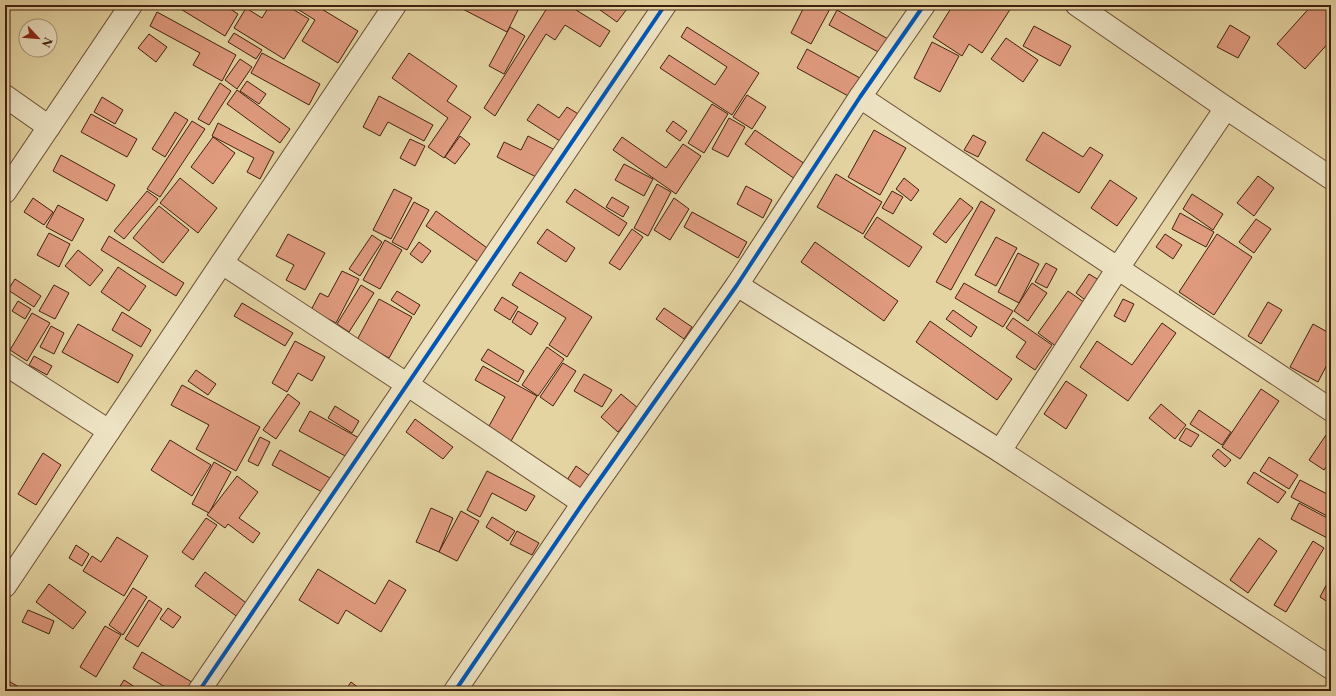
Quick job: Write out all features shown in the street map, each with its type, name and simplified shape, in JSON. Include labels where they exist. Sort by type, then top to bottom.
[{"type":"street","points":[[5,192],[131,5]]},
{"type":"street","points":[[5,586],[395,5]]},
{"type":"street","points":[[199,691],[665,5]]},
{"type":"street","points":[[455,691],[583,503],[737,285],[860,97],[924,5]]},
{"type":"street","points":[[1077,5],[1226,108],[1331,178]]},
{"type":"street","points":[[5,96],[49,127]]},
{"type":"street","points":[[860,97],[1331,410]]},
{"type":"street","points":[[1000,451],[1118,268],[1226,108]]},
{"type":"street","points":[[222,263],[408,384],[583,503]]},
{"type":"street","points":[[737,285],[1000,451],[1331,668]]},
{"type":"street","points":[[5,364],[109,431]]},
{"type":"building","points":[[174,5],[224,5],[238,14],[225,36]]},
{"type":"building","points":[[270,5],[286,5],[309,19],[284,59],[234,28],[246,8],[262,18]]},
{"type":"building","points":[[291,5],[315,5],[358,31],[338,63],[302,41],[315,20]]},
{"type":"building","points":[[455,5],[517,5],[520,6],[507,32]]},
{"type":"building","points":[[549,5],[568,5],[610,31],[600,47],[565,25],[555,40],[546,34],[495,116],[484,108]]},
{"type":"building","points":[[593,5],[630,5],[617,22]]},
{"type":"building","points":[[805,5],[832,5],[811,44],[791,33]]},
{"type":"building","points":[[953,5],[1007,5],[1011,8],[982,53],[969,44],[962,56],[933,37]]},
{"type":"building","points":[[1312,5],[1331,5],[1331,40],[1305,69],[1277,44]]},
{"type":"building","points":[[837,10],[888,39],[880,53],[829,25]]},
{"type":"building","points":[[157,12],[236,55],[222,81],[193,65],[200,53],[150,26]]},
{"type":"building","points":[[1230,25],[1250,37],[1238,58],[1217,47]]},
{"type":"building","points":[[1034,26],[1071,46],[1060,66],[1023,46]]},
{"type":"building","points":[[510,27],[525,36],[504,74],[489,66]]},
{"type":"building","points":[[687,27],[759,73],[732,115],[660,68],[669,55],[715,85],[727,67],[681,37]]},
{"type":"building","points":[[234,33],[262,50],[256,59],[228,42]]},
{"type":"building","points":[[149,34],[167,47],[156,62],[138,48]]},
{"type":"building","points":[[1006,38],[1038,60],[1023,82],[991,59]]},
{"type":"building","points":[[932,42],[959,56],[940,92],[914,78]]},
{"type":"building","points":[[807,49],[860,78],[850,97],[797,68]]},
{"type":"building","points":[[262,53],[320,84],[309,105],[251,73]]},
{"type":"building","points":[[409,53],[457,86],[447,101],[471,117],[444,158],[428,147],[448,118],[392,78]]},
{"type":"building","points":[[240,59],[252,67],[237,89],[225,80]]},
{"type":"building","points":[[247,81],[266,94],[259,104],[240,91]]},
{"type":"building","points":[[220,83],[231,91],[209,125],[198,119]]},
{"type":"building","points":[[237,90],[290,129],[280,143],[227,104]]},
{"type":"building","points":[[747,95],[766,107],[752,129],[733,117]]},
{"type":"building","points":[[379,96],[433,125],[424,141],[388,122],[380,136],[363,127]]},
{"type":"building","points":[[102,97],[123,110],[115,124],[94,112]]},
{"type":"building","points":[[538,104],[559,118],[567,107],[580,115],[563,143],[527,120]]},
{"type":"building","points":[[712,104],[728,114],[704,153],[688,143]]},
{"type":"building","points":[[175,112],[188,120],[165,157],[152,149]]},
{"type":"building","points":[[91,114],[137,139],[127,157],[81,132]]},
{"type":"building","points":[[729,118],[745,127],[728,157],[712,149]]},
{"type":"building","points":[[192,121],[205,129],[160,197],[147,189]]},
{"type":"building","points":[[673,121],[687,131],[680,141],[666,131]]},
{"type":"building","points":[[218,123],[274,152],[260,179],[247,172],[254,158],[212,136]]},
{"type":"building","points":[[755,130],[805,164],[795,179],[745,144]]},
{"type":"building","points":[[874,130],[906,148],[880,195],[848,177]]},
{"type":"building","points":[[1043,132],[1083,157],[1090,147],[1103,155],[1079,193],[1026,160]]},
{"type":"building","points":[[973,135],[986,142],[978,157],[964,150]]},
{"type":"building","points":[[460,136],[470,144],[455,164],[445,157]]},
{"type":"building","points":[[528,136],[555,150],[540,179],[497,157],[504,142],[521,150]]},
{"type":"building","points":[[213,137],[235,153],[213,184],[191,167]]},
{"type":"building","points":[[622,137],[666,168],[683,144],[701,156],[676,194],[613,150]]},
{"type":"building","points":[[410,139],[425,146],[415,166],[400,158]]},
{"type":"building","points":[[61,155],[115,185],[107,201],[53,171]]},
{"type":"building","points":[[624,164],[653,179],[644,196],[615,180]]},
{"type":"building","points":[[836,174],[882,202],[863,234],[817,207]]},
{"type":"building","points":[[1258,176],[1274,188],[1254,216],[1237,203]]},
{"type":"building","points":[[180,178],[217,208],[198,233],[160,203]]},
{"type":"building","points":[[904,178],[919,190],[911,201],[896,189]]},
{"type":"building","points":[[1110,180],[1137,198],[1117,226],[1091,208]]},
{"type":"building","points":[[657,184],[671,192],[648,236],[634,228]]},
{"type":"building","points":[[746,186],[772,200],[763,218],[737,204]]},
{"type":"building","points":[[394,189],[412,198],[391,239],[373,230]]},
{"type":"building","points":[[575,189],[627,223],[619,236],[566,202]]},
{"type":"building","points":[[147,191],[158,199],[124,239],[114,231]]},
{"type":"building","points":[[892,191],[903,197],[893,214],[882,208]]},
{"type":"building","points":[[1192,194],[1223,214],[1213,230],[1183,209]]},
{"type":"building","points":[[612,197],[629,207],[623,217],[606,207]]},
{"type":"building","points":[[33,198],[53,212],[44,225],[24,212]]},
{"type":"building","points":[[674,198],[689,209],[670,240],[654,230]]},
{"type":"building","points":[[960,198],[973,208],[946,243],[933,234]]},
{"type":"building","points":[[981,201],[995,210],[951,290],[936,282]]},
{"type":"building","points":[[414,202],[429,210],[407,250],[392,242]]},
{"type":"building","points":[[58,205],[84,219],[72,241],[46,227]]},
{"type":"building","points":[[159,206],[189,230],[163,263],[133,238]]},
{"type":"building","points":[[436,211],[490,250],[481,264],[426,226]]},
{"type":"building","points":[[692,212],[747,242],[738,258],[684,227]]},
{"type":"building","points":[[1180,213],[1214,232],[1206,247],[1172,229]]},
{"type":"building","points":[[877,217],[922,247],[909,267],[864,237]]},
{"type":"building","points":[[1256,219],[1271,229],[1254,253],[1239,242]]},
{"type":"building","points":[[547,229],[575,248],[566,262],[537,243]]},
{"type":"building","points":[[632,229],[643,237],[620,270],[609,263]]},
{"type":"building","points":[[49,233],[70,244],[59,267],[37,255]]},
{"type":"building","points":[[288,234],[325,253],[305,290],[286,280],[294,265],[276,256]]},
{"type":"building","points":[[1165,234],[1182,245],[1173,259],[1156,247]]},
{"type":"building","points":[[1217,234],[1252,257],[1214,315],[1179,292]]},
{"type":"building","points":[[372,235],[382,242],[360,276],[349,269]]},
{"type":"building","points":[[109,236],[184,283],[176,296],[101,250]]},
{"type":"building","points":[[996,237],[1017,248],[996,286],[975,275]]},
{"type":"building","points":[[385,240],[402,250],[380,289],[363,280]]},
{"type":"building","points":[[419,242],[431,251],[422,263],[410,254]]},
{"type":"building","points":[[815,242],[898,301],[884,321],[801,262]]},
{"type":"building","points":[[78,250],[103,270],[90,286],[65,266]]},
{"type":"building","points":[[1018,253],[1039,264],[1019,303],[998,292]]},
{"type":"building","points":[[1046,263],[1057,269],[1047,288],[1035,282]]},
{"type":"building","points":[[118,267],[146,286],[129,311],[101,292]]},
{"type":"building","points":[[342,271],[359,279],[336,323],[311,310],[320,293],[328,297]]},
{"type":"building","points":[[520,272],[592,317],[567,357],[549,345],[566,318],[512,285]]},
{"type":"building","points":[[1089,274],[1102,282],[1088,302],[1076,293]]},
{"type":"building","points":[[15,279],[41,296],[34,307],[8,290]]},
{"type":"building","points":[[964,283],[1013,311],[1003,327],[955,298]]},
{"type":"building","points":[[1032,283],[1047,293],[1028,321],[1014,311]]},
{"type":"building","points":[[54,285],[69,293],[55,319],[39,311]]},
{"type":"building","points":[[361,285],[374,293],[349,332],[337,324]]},
{"type":"building","points":[[397,291],[420,305],[414,315],[391,300]]},
{"type":"building","points":[[1068,291],[1088,305],[1057,347],[1038,333]]},
{"type":"building","points":[[502,297],[518,307],[510,320],[494,310]]},
{"type":"building","points":[[379,299],[412,317],[389,358],[357,340]]},
{"type":"building","points":[[1123,299],[1134,304],[1125,322],[1114,316]]},
{"type":"building","points":[[18,301],[31,309],[25,319],[12,311]]},
{"type":"building","points":[[1268,302],[1282,310],[1261,344],[1248,336]]},
{"type":"building","points":[[242,303],[293,333],[285,346],[234,316]]},
{"type":"building","points":[[664,308],[692,327],[684,339],[656,319]]},
{"type":"building","points":[[953,310],[977,327],[971,337],[946,319]]},
{"type":"building","points":[[518,311],[538,323],[531,335],[512,322]]},
{"type":"building","points":[[122,312],[151,330],[141,347],[112,330]]},
{"type":"building","points":[[32,313],[50,323],[27,361],[10,350]]},
{"type":"building","points":[[1013,318],[1052,345],[1035,370],[1016,357],[1026,342],[1006,328]]},
{"type":"building","points":[[930,321],[1012,379],[997,400],[916,342]]},
{"type":"building","points":[[1162,323],[1176,333],[1128,401],[1080,367],[1097,341],[1132,365]]},
{"type":"building","points":[[78,324],[133,355],[118,383],[62,352]]},
{"type":"building","points":[[1313,324],[1331,334],[1331,357],[1318,382],[1290,367]]},
{"type":"building","points":[[51,326],[64,333],[54,354],[40,347]]},
{"type":"building","points":[[295,341],[325,357],[312,381],[298,373],[287,392],[272,383]]},
{"type":"building","points":[[547,347],[564,359],[538,396],[522,385]]},
{"type":"building","points":[[488,349],[524,371],[518,382],[481,360]]},
{"type":"building","points":[[34,356],[52,366],[47,375],[29,365]]},
{"type":"building","points":[[563,363],[576,371],[553,406],[540,397]]},
{"type":"building","points":[[483,366],[537,396],[511,441],[488,428],[505,397],[475,380]]},
{"type":"building","points":[[196,370],[216,384],[208,395],[188,381]]},
{"type":"building","points":[[584,374],[612,390],[602,407],[574,391]]},
{"type":"building","points":[[1066,381],[1087,395],[1066,429],[1044,414]]},
{"type":"building","points":[[182,385],[260,427],[236,471],[196,449],[209,425],[171,405]]},
{"type":"building","points":[[1261,389],[1279,401],[1240,459],[1222,447]]},
{"type":"building","points":[[288,394],[300,403],[276,439],[263,430]]},
{"type":"building","points":[[621,394],[638,408],[618,432],[601,417]]},
{"type":"building","points":[[1161,404],[1186,425],[1175,439],[1149,418]]},
{"type":"building","points":[[335,406],[359,421],[352,433],[328,418]]},
{"type":"building","points":[[1199,410],[1231,432],[1222,445],[1190,424]]},
{"type":"building","points":[[310,411],[359,438],[349,458],[299,431]]},
{"type":"building","points":[[415,419],[453,447],[443,459],[406,432]]},
{"type":"building","points":[[1186,428],[1199,435],[1191,447],[1179,440]]},
{"type":"building","points":[[1326,435],[1331,438],[1331,460],[1324,470],[1309,460]]},
{"type":"building","points":[[260,437],[270,442],[258,466],[248,461]]},
{"type":"building","points":[[170,440],[211,465],[192,496],[151,470]]},
{"type":"building","points":[[1218,449],[1231,460],[1225,467],[1212,456]]},
{"type":"building","points":[[280,450],[330,478],[322,492],[272,465]]},
{"type":"building","points":[[43,453],[61,465],[36,505],[18,494]]},
{"type":"building","points":[[1269,457],[1298,475],[1289,489],[1260,471]]},
{"type":"building","points":[[214,462],[231,472],[209,513],[192,504]]},
{"type":"building","points":[[576,466],[590,476],[581,490],[567,480]]},
{"type":"building","points":[[487,471],[535,496],[526,511],[492,493],[480,517],[467,510]]},
{"type":"building","points":[[1254,472],[1286,492],[1278,503],[1247,483]]},
{"type":"building","points":[[237,476],[258,492],[239,518],[260,533],[253,543],[228,524],[225,528],[207,515]]},
{"type":"building","points":[[1300,480],[1331,496],[1331,518],[1291,497]]},
{"type":"building","points":[[1299,503],[1331,520],[1331,540],[1291,519]]},
{"type":"building","points":[[431,508],[453,518],[439,552],[416,542]]},
{"type":"building","points":[[461,511],[479,521],[457,561],[439,552]]},
{"type":"building","points":[[492,517],[515,531],[508,541],[486,527]]},
{"type":"building","points":[[206,518],[217,525],[193,560],[182,552]]},
{"type":"building","points":[[517,531],[539,543],[532,555],[510,544]]},
{"type":"building","points":[[117,537],[148,556],[124,596],[83,571],[92,556],[101,562]]},
{"type":"building","points":[[1259,538],[1277,551],[1248,593],[1230,580]]},
{"type":"building","points":[[1313,541],[1324,548],[1286,612],[1274,605]]},
{"type":"building","points":[[76,545],[89,554],[82,566],[69,558]]},
{"type":"building","points":[[318,569],[375,604],[389,580],[406,590],[381,632],[346,610],[338,624],[299,600]]},
{"type":"building","points":[[205,572],[249,605],[239,618],[195,586]]},
{"type":"building","points":[[1331,576],[1331,604],[1320,597]]},
{"type":"building","points":[[49,584],[86,612],[73,629],[36,602]]},
{"type":"building","points":[[133,588],[147,597],[123,635],[109,625]]},
{"type":"building","points":[[149,600],[162,609],[138,647],[125,639]]},
{"type":"building","points":[[168,608],[181,617],[173,628],[160,619]]},
{"type":"building","points":[[28,610],[54,621],[49,634],[22,622]]},
{"type":"building","points":[[105,626],[121,635],[96,677],[80,667]]},
{"type":"building","points":[[142,652],[195,684],[191,691],[172,691],[133,668]]},
{"type":"building","points":[[5,679],[26,691],[5,691]]},
{"type":"building","points":[[124,680],[141,691],[117,691]]},
{"type":"building","points":[[351,682],[363,691],[345,691]]},
{"type":"cycle path","points":[[199,691],[665,5]]},
{"type":"cycle path","points":[[455,691],[583,503],[737,285],[860,97],[924,5]]}]
